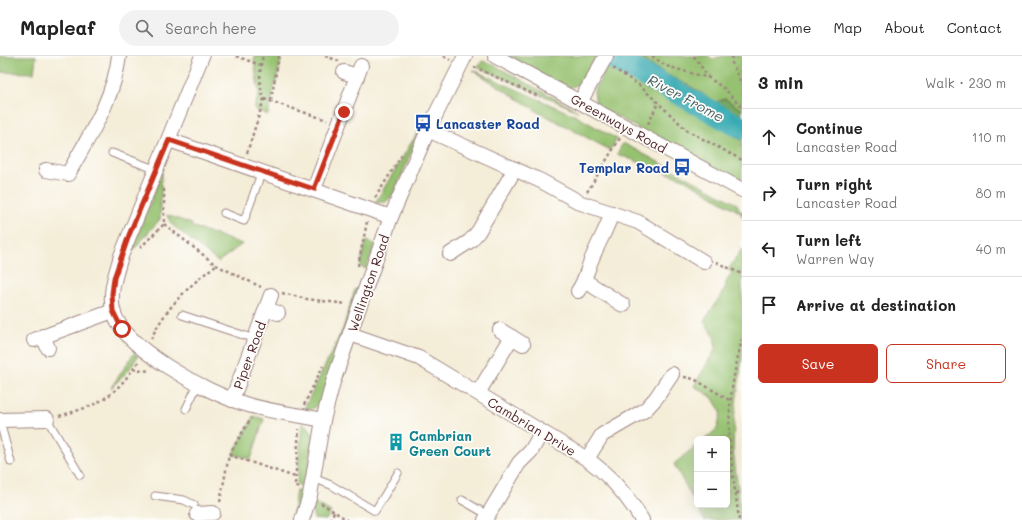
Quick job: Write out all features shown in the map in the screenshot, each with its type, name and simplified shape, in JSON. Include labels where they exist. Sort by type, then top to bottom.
[{"type":"street","points":[[46,170],[68,174],[105,107],[117,72],[119,56]]},
{"type":"street","points":[[202,56],[121,256],[114,278],[112,294],[113,311],[122,329],[146,351],[198,384],[232,400],[257,407],[323,420]]},
{"type":"street","name":"Wellington Road","points":[[302,520],[313,478],[323,420],[333,382],[391,217],[428,130],[465,56]]},
{"type":"street","name":"Greenways Road","points":[[495,56],[742,190]]},
{"type":"street","points":[[580,102],[604,59]]},
{"type":"street","points":[[314,189],[359,71],[344,72]]},
{"type":"street","points":[[428,130],[515,169],[581,203],[638,222],[704,262]]},
{"type":"street","points":[[169,140],[314,189],[391,217]]},
{"type":"street","points":[[458,253],[478,232],[515,169]]},
{"type":"street","points":[[612,213],[606,231],[593,256],[581,286],[623,305]]},
{"type":"street","name":"Piper Road","points":[[232,400],[255,339],[272,311],[271,294]]},
{"type":"street","points":[[42,341],[113,311]]},
{"type":"street","name":"Cambrian Drive","points":[[350,334],[418,358],[587,459],[618,484],[642,520]]},
{"type":"street","name":"Cambrian Drive","points":[[478,393],[512,337]]},
{"type":"street","name":"Cambrian Drive","points":[[587,459],[602,435],[646,410],[672,374]]},
{"type":"street","points":[[0,421],[47,419]]},
{"type":"street","points":[[487,518],[519,463],[531,451],[542,432]]},
{"type":"street","points":[[196,513],[213,513]]},
{"type":"lane","points":[[112,153],[158,167]]},
{"type":"lane","points":[[224,213],[244,221],[262,171]]},
{"type":"lane","points":[[182,315],[255,339]]},
{"type":"lane","points":[[186,410],[198,384]]},
{"type":"lane","points":[[47,419],[80,475]]},
{"type":"lane","points":[[0,421],[11,462]]},
{"type":"lane","points":[[313,478],[331,485],[375,511],[398,473]]},
{"type":"lane","points":[[155,496],[184,500],[196,513]]},
{"type":"lane","points":[[462,500],[487,518]]},
{"type":"path","points":[[236,56],[260,65]]},
{"type":"path","points":[[243,165],[264,99],[261,91],[260,65],[263,56]]},
{"type":"path","points":[[271,100],[279,56]]},
{"type":"path","points":[[652,56],[666,66],[709,78],[725,89],[742,108]]},
{"type":"path","points":[[694,56],[709,78]]},
{"type":"path","points":[[732,56],[732,63],[742,85]]},
{"type":"path","points":[[604,59],[639,85],[688,131],[742,160]]},
{"type":"path","points":[[264,99],[271,100],[338,125]]},
{"type":"path","points":[[641,135],[658,103]]},
{"type":"path","points":[[581,203],[621,136]]},
{"type":"path","points":[[121,256],[129,258],[164,224],[165,166],[158,167]]},
{"type":"path","points":[[164,224],[216,265],[268,289],[271,294],[277,292],[307,299],[349,305]]},
{"type":"path","points":[[704,262],[717,262],[742,274]]},
{"type":"path","points":[[47,419],[90,407],[112,394],[146,351],[158,323],[195,281],[216,265]]},
{"type":"path","points":[[739,520],[729,446],[731,401],[736,362],[742,340]]},
{"type":"path","points":[[672,374],[694,379],[731,401]]},
{"type":"path","points":[[213,513],[220,504],[229,455],[257,407]]},
{"type":"path","points":[[229,455],[295,477]]},
{"type":"path","points":[[736,493],[742,492]]},
{"type":"path","points":[[330,520],[334,512]]},
{"type":"green space","points":[[0,56],[36,56],[34,73],[0,72]]},
{"type":"green space","points":[[255,56],[282,56],[268,115],[254,109],[259,94],[254,60]]},
{"type":"green space","points":[[508,56],[596,56],[582,83],[569,88],[563,87]]},
{"type":"green space","points":[[614,56],[638,56],[670,77],[688,85],[716,102],[725,99],[742,110],[742,141],[611,60]]},
{"type":"green space","points":[[638,56],[709,56],[712,59],[724,56],[742,56],[742,65],[739,67],[742,75],[742,110],[725,99],[716,102],[657,69]]},
{"type":"green space","points":[[611,60],[742,141],[742,186],[596,105],[594,91]]},
{"type":"green space","points":[[482,61],[492,64],[578,111],[478,67]]},
{"type":"green space","points":[[473,70],[576,116],[617,139],[610,150],[537,111]]},
{"type":"green space","points":[[419,130],[420,131],[394,194],[386,202],[375,203]]},
{"type":"green space","points":[[623,143],[737,204],[741,213],[686,180],[617,154]]},
{"type":"green space","points":[[162,172],[160,219],[130,254]]},
{"type":"green space","points":[[167,215],[192,224],[191,226],[242,244],[218,262],[171,224]]},
{"type":"green space","points":[[366,241],[375,244],[366,269],[360,266]]},
{"type":"green space","points":[[742,249],[742,358],[734,419],[733,451],[742,520],[704,520],[698,508],[730,508],[730,436],[709,436],[717,429],[721,412],[712,397],[694,386],[716,348],[714,336],[704,321],[725,289],[726,282],[732,273],[728,270]]},
{"type":"green space","points":[[355,289],[358,290],[321,401],[314,408],[304,409],[343,329]]},
{"type":"green space","points":[[134,353],[138,356],[128,371],[111,388]]},
{"type":"green space","points":[[254,416],[264,419],[251,459],[233,454]]},
{"type":"green space","points":[[302,423],[308,426],[314,437],[305,488],[297,484]]},
{"type":"green space","points":[[694,447],[694,501],[674,464]]},
{"type":"green space","points":[[296,490],[304,494],[297,520],[292,520]]},
{"type":"green space","points":[[314,502],[331,512],[326,520],[314,519],[312,509]]},
{"type":"waterway","name":"River Frome","points":[[609,56],[742,128]]},
{"type":"place","name":"Lancaster Road","points":[[423,123]]},
{"type":"place","name":"Templar Road","points":[[682,167]]},
{"type":"place","name":"Cambrian Green Court","points":[[396,442]]},
{"type":"route","points":[[122,329],[113,311],[112,294],[114,278],[129,235],[169,140],[314,189],[344,112]]}]
